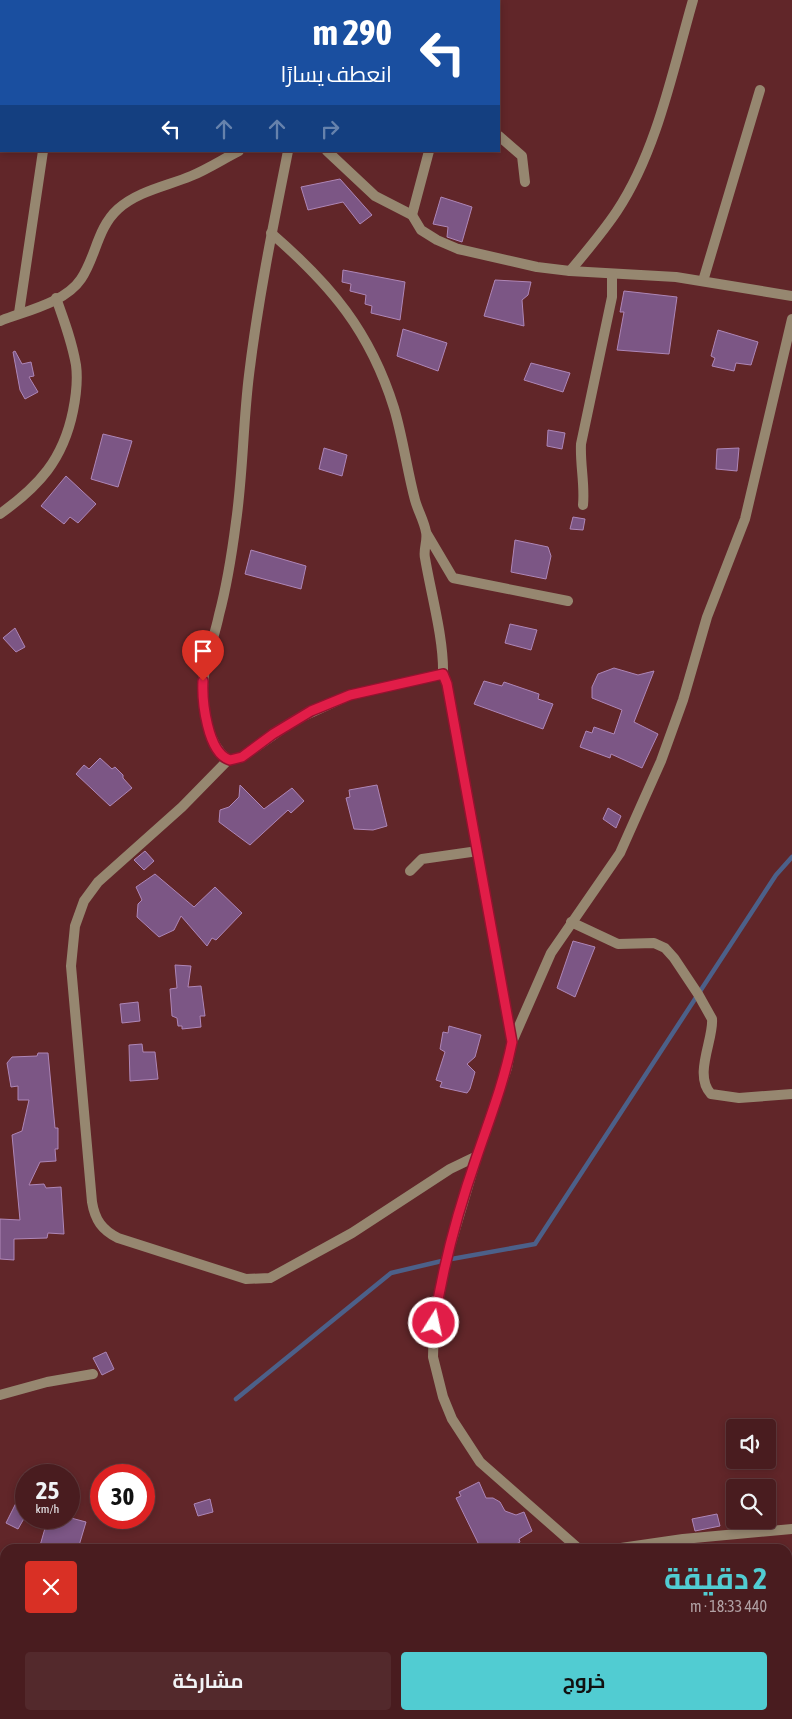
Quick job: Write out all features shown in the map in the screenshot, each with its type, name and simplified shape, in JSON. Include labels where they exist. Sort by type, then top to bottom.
[{"type":"street","points":[[570,271],[617,211],[637,175],[651,140],[694,0]]},
{"type":"street","points":[[703,281],[760,90]]},
{"type":"street","points":[[500,137],[522,156],[525,182]]},
{"type":"street","points":[[19,313],[43,152]]},
{"type":"street","points":[[0,321],[68,292],[81,278],[102,229],[119,209],[146,192],[194,174],[237,152]]},
{"type":"street","points":[[229,759],[218,749],[208,724],[203,702],[203,681],[220,615],[235,530],[249,374],[288,152]]},
{"type":"street","points":[[328,152],[375,196],[412,215],[421,230],[436,240],[458,249],[538,267],[612,274],[642,274],[703,281],[792,296]]},
{"type":"street","points":[[412,215],[429,152]]},
{"type":"street","points":[[272,234],[319,276],[352,319],[374,356],[394,408],[415,500],[427,534],[453,578],[568,601]]},
{"type":"street","points":[[583,505],[585,482],[580,464],[581,444],[612,297],[612,274]]},
{"type":"street","points":[[0,514],[38,483],[58,456],[70,426],[76,386],[76,366],[56,298]]},
{"type":"street","points":[[573,1544],[480,1462],[452,1419],[435,1372],[432,1341],[437,1304],[446,1260],[477,1156],[496,1104],[512,1042],[551,953],[620,853],[661,762],[683,700],[707,617],[744,520],[792,319]]},
{"type":"street","points":[[427,534],[424,552],[441,648],[443,674],[453,709],[512,1042]]},
{"type":"street","points":[[443,674],[350,695],[311,711],[273,734],[242,757],[229,759],[182,807],[98,882],[84,901],[75,926],[72,942],[72,976],[92,1202],[98,1222],[106,1231],[118,1238],[239,1277],[263,1280],[278,1275],[352,1233],[450,1169],[477,1156]]},
{"type":"street","points":[[410,871],[422,859],[478,851]]},
{"type":"street","points":[[571,922],[618,944],[654,943],[665,948],[674,958],[712,1019],[704,1065],[707,1088],[711,1094],[739,1098],[792,1094]]},
{"type":"street","points":[[0,1395],[46,1382],[93,1374]]},
{"type":"street","points":[[648,1544],[792,1529]]},
{"type":"building","points":[[340,179],[372,215],[360,224],[343,202],[308,210],[301,187]]},
{"type":"building","points":[[441,197],[472,207],[462,242],[447,237],[448,227],[433,224]]},
{"type":"building","points":[[343,270],[405,282],[400,320],[371,313],[372,306],[365,304],[366,295],[350,291],[351,284],[342,282]]},
{"type":"building","points":[[495,280],[531,282],[528,295],[522,300],[524,326],[484,316]]},
{"type":"building","points":[[624,291],[677,297],[669,354],[617,350],[624,312],[620,312]]},
{"type":"building","points":[[403,329],[447,343],[438,371],[397,356]]},
{"type":"building","points":[[718,330],[758,342],[751,365],[736,363],[734,371],[712,366],[715,358],[711,356]]},
{"type":"building","points":[[15,351],[22,364],[31,362],[34,376],[29,377],[38,392],[25,399],[20,390],[13,352]]},
{"type":"building","points":[[531,363],[570,373],[563,392],[524,380]]},
{"type":"building","points":[[548,430],[565,433],[562,449],[547,446]]},
{"type":"building","points":[[103,434],[132,441],[118,487],[91,479]]},
{"type":"building","points":[[324,448],[347,455],[342,476],[319,469]]},
{"type":"building","points":[[739,448],[737,471],[716,469],[717,449]]},
{"type":"building","points":[[66,476],[96,504],[78,523],[70,517],[64,524],[41,506]]},
{"type":"building","points":[[573,517],[585,519],[583,530],[570,529]]},
{"type":"building","points":[[515,540],[548,547],[551,556],[546,579],[511,572]]},
{"type":"building","points":[[251,550],[306,566],[301,589],[245,574]]},
{"type":"building","points":[[510,624],[537,630],[531,650],[505,643]]},
{"type":"building","points":[[15,628],[25,647],[16,652],[3,638]]},
{"type":"building","points":[[614,668],[638,675],[654,671],[634,722],[658,734],[642,768],[611,754],[610,758],[580,747],[586,731],[592,733],[594,727],[614,734],[622,710],[592,698],[592,687],[598,674]]},
{"type":"building","points":[[484,681],[502,686],[504,682],[539,694],[538,699],[553,704],[543,729],[474,704]]},
{"type":"building","points":[[100,758],[112,769],[115,767],[132,788],[110,806],[76,774],[84,765],[89,769]]},
{"type":"building","points":[[240,785],[264,809],[292,788],[304,801],[291,813],[288,810],[250,845],[219,822],[220,810],[229,807],[239,797]]},
{"type":"building","points":[[377,785],[387,826],[373,830],[354,829],[346,798],[350,797],[349,790]]},
{"type":"building","points":[[608,808],[621,816],[616,828],[603,819]]},
{"type":"building","points":[[145,851],[154,861],[144,870],[134,860]]},
{"type":"building","points":[[155,874],[194,907],[215,887],[242,913],[216,940],[212,938],[207,946],[181,916],[174,930],[159,937],[137,917],[138,904],[142,900],[136,887]]},
{"type":"building","points":[[573,941],[595,947],[575,997],[557,988]]},
{"type":"building","points":[[175,965],[191,966],[188,987],[201,986],[205,1016],[200,1016],[201,1027],[182,1029],[182,1026],[178,1026],[177,1018],[172,1016],[170,989],[177,988]]},
{"type":"building","points":[[138,1002],[140,1021],[122,1023],[120,1004]]},
{"type":"building","points":[[449,1026],[481,1035],[475,1057],[467,1064],[475,1072],[467,1093],[440,1087],[442,1082],[436,1080],[445,1052],[440,1049],[443,1032],[448,1033]]},
{"type":"building","points":[[142,1044],[143,1052],[155,1052],[158,1079],[130,1081],[129,1045]]},
{"type":"building","points":[[38,1053],[48,1053],[55,1128],[58,1128],[58,1149],[55,1149],[56,1161],[40,1162],[29,1185],[44,1184],[46,1188],[61,1187],[64,1234],[48,1233],[47,1238],[14,1239],[14,1260],[0,1259],[0,1219],[20,1220],[12,1135],[22,1131],[29,1100],[18,1100],[18,1086],[11,1087],[7,1063],[12,1057],[37,1056]]},
{"type":"building","points":[[106,1352],[114,1369],[102,1375],[93,1358]]},
{"type":"building","points":[[479,1482],[486,1498],[493,1498],[500,1502],[505,1511],[516,1515],[524,1512],[532,1531],[519,1539],[520,1542],[516,1544],[479,1544],[456,1498],[461,1496],[459,1492]]},
{"type":"building","points":[[210,1499],[213,1512],[198,1516],[194,1504]]},
{"type":"building","points":[[15,1505],[15,1528],[6,1523]]},
{"type":"building","points":[[717,1514],[720,1526],[695,1531],[692,1519]]},
{"type":"building","points":[[80,1520],[86,1522],[79,1544],[40,1544],[45,1529],[80,1529]]},
{"type":"waterway","points":[[236,1399],[391,1273],[446,1260],[535,1244],[776,875],[792,857]]},
{"type":"route","points":[[203,681],[203,702],[212,738],[223,756],[230,760],[242,757],[273,734],[311,711],[350,695],[428,679],[443,674],[447,684],[462,754],[512,1042],[507,1068],[477,1156],[446,1260],[434,1323]]}]
